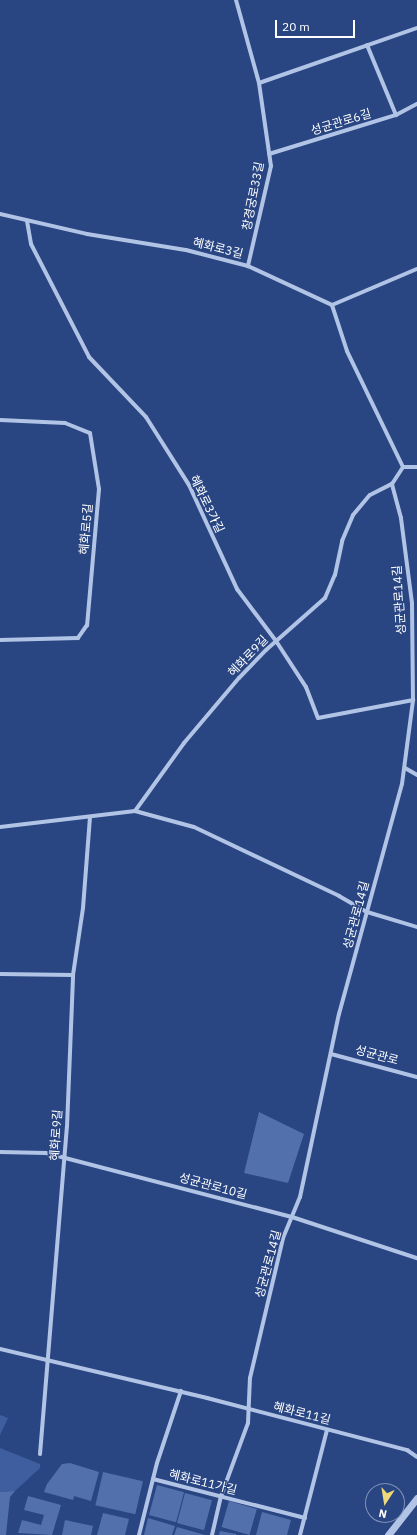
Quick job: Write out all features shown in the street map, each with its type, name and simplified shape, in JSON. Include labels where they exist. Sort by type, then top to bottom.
[{"type":"street","name":"창경궁로33길","points":[[236,0],[259,83],[271,166],[248,266]]},
{"type":"street","points":[[259,83],[417,28]]},
{"type":"street","points":[[367,45],[396,115]]},
{"type":"street","name":"성균관로6길","points":[[270,154],[396,115],[417,104]]},
{"type":"street","name":"혜화로3길","points":[[0,214],[87,234],[186,250],[248,266],[332,306]]},
{"type":"street","name":"혜화로3가길","points":[[27,220],[31,244],[89,356],[146,417],[189,485],[237,589],[276,641],[306,687],[318,718],[413,700]]},
{"type":"street","points":[[403,467],[347,351],[332,306],[417,269]]},
{"type":"street","name":"혜화로5길","points":[[0,420],[65,423],[90,433],[99,489],[87,625],[78,638],[0,640]]},
{"type":"street","points":[[403,467],[417,467]]},
{"type":"street","points":[[392,484],[403,467]]},
{"type":"street","name":"혜화로9길","points":[[135,811],[184,743],[239,678],[276,641],[325,598],[335,575],[342,541],[353,515],[370,495],[392,484]]},
{"type":"street","name":"성균관로14길","points":[[212,1535],[221,1496],[248,1423],[247,1410],[251,1371],[283,1238],[300,1197],[331,1054],[405,768],[413,700],[412,603],[401,518],[392,484]]},
{"type":"street","points":[[405,768],[417,775]]},
{"type":"street","points":[[0,827],[135,811],[194,828],[339,896],[367,912],[417,927]]},
{"type":"street","name":"혜화로9길","points":[[40,1454],[47,1360],[54,1306],[64,1158],[73,975],[83,908],[90,817]]},
{"type":"street","points":[[0,974],[73,975]]},
{"type":"street","name":"성균관로","points":[[331,1054],[417,1077]]},
{"type":"street","name":"성균관로10길","points":[[0,1152],[46,1152],[64,1158],[292,1217],[417,1258]]},
{"type":"street","name":"혜화로11길","points":[[0,1349],[181,1391],[247,1410],[407,1450],[417,1457]]},
{"type":"street","points":[[153,1479],[181,1391]]},
{"type":"street","points":[[300,1535],[327,1430]]},
{"type":"street","name":"혜화로11가길","points":[[139,1535],[153,1479],[305,1518]]},
{"type":"street","points":[[388,1535],[417,1498]]},
{"type":"shaded area","points":[[0,1415],[8,1418],[0,1435]]},
{"type":"shaded area","points":[[0,1448],[40,1464],[40,1468],[15,1491],[0,1492]]},
{"type":"building","points":[[259,1112],[304,1134],[288,1183],[244,1173]]},
{"type":"building","points":[[70,1463],[99,1472],[91,1501],[74,1496],[73,1500],[44,1492],[47,1484],[62,1464]]},
{"type":"building","points":[[103,1472],[143,1481],[135,1514],[95,1505]]},
{"type":"building","points":[[157,1485],[184,1492],[176,1522],[149,1515]]},
{"type":"building","points":[[15,1491],[10,1497],[6,1535],[0,1535],[0,1492]]},
{"type":"building","points":[[185,1493],[212,1500],[204,1530],[177,1523]]},
{"type":"building","points":[[28,1496],[61,1505],[52,1535],[18,1533],[22,1520],[41,1525],[44,1515],[24,1510]]},
{"type":"building","points":[[229,1501],[257,1509],[249,1535],[222,1527]]},
{"type":"building","points":[[262,1512],[291,1520],[287,1535],[256,1535]]},
{"type":"building","points":[[103,1513],[129,1519],[125,1535],[97,1535]]},
{"type":"building","points":[[148,1518],[175,1526],[172,1535],[144,1535]]},
{"type":"building","points":[[65,1520],[93,1526],[91,1535],[62,1535]]},
{"type":"building","points":[[177,1527],[205,1535],[174,1535]]},
{"type":"building","points":[[220,1531],[236,1534],[236,1535],[219,1535]]}]
